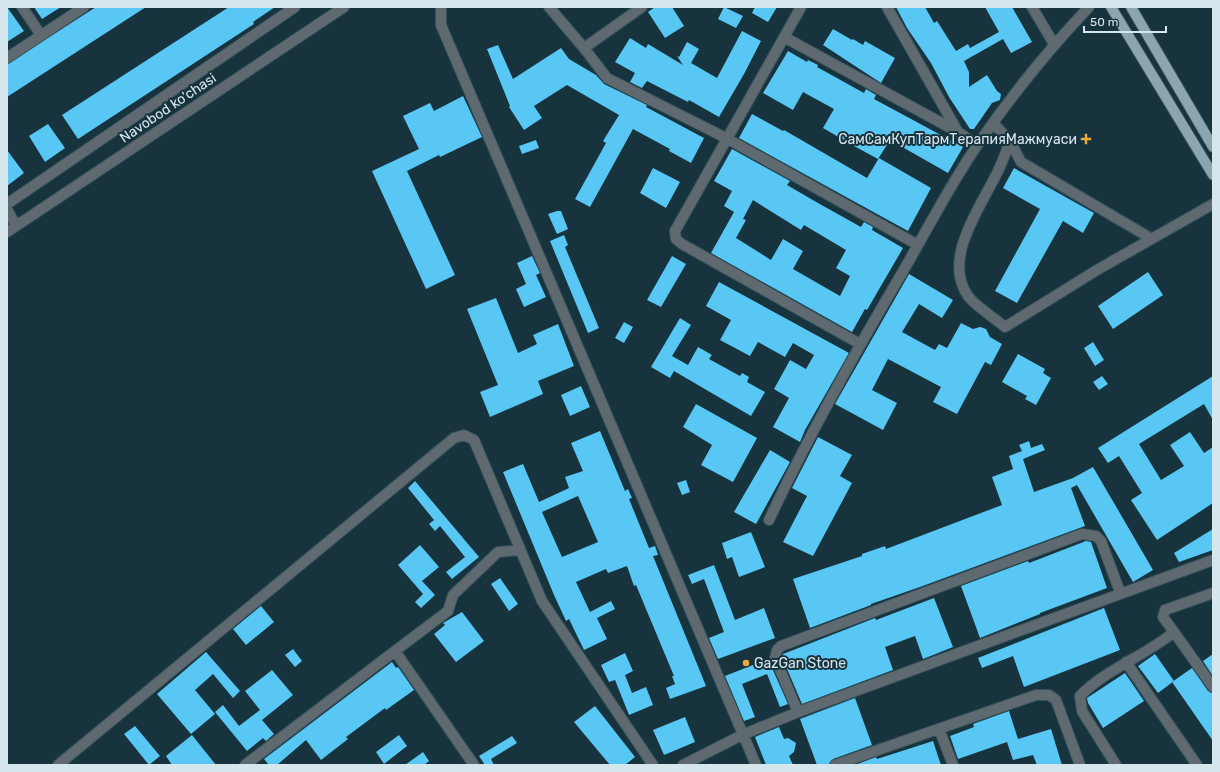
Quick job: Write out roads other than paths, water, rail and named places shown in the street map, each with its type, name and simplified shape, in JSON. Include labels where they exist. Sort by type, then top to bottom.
[{"type":"main road","points":[[1111,7],[1213,175]]},
{"type":"main road","points":[[1130,7],[1213,147]]},
{"type":"street","points":[[22,7],[42,35]]},
{"type":"street","points":[[7,58],[84,7]]},
{"type":"street","points":[[7,204],[296,7]]},
{"type":"street","name":"Navobod ko'chasi","points":[[7,232],[344,7]]},
{"type":"street","points":[[441,7],[441,25],[756,765]]},
{"type":"street","points":[[549,7],[607,78],[726,138],[918,245]]},
{"type":"street","points":[[584,48],[642,7]]},
{"type":"street","points":[[801,7],[675,231],[676,239],[682,244],[860,344]]},
{"type":"street","points":[[887,7],[958,132]]},
{"type":"street","points":[[1032,7],[1054,44]]},
{"type":"street","points":[[769,520],[800,453],[860,344],[977,145],[1016,91],[1054,44],[1089,7]]},
{"type":"street","points":[[784,37],[958,132],[977,145]]},
{"type":"street","points":[[993,123],[1010,141],[1021,162],[1152,239]]},
{"type":"street","points":[[1010,141],[997,174],[969,225],[960,251],[960,278],[968,296],[1005,327],[1097,270],[1213,204]]},
{"type":"street","points":[[7,209],[16,226]]},
{"type":"street","points":[[58,765],[454,438],[464,436],[474,440],[542,601],[654,765]]},
{"type":"street","points":[[798,712],[775,658],[777,650],[781,646],[1075,536],[1090,534],[1096,536],[1101,541],[1120,592]]},
{"type":"street","points":[[245,765],[448,611],[453,595],[498,552],[520,550]]},
{"type":"street","points":[[683,765],[742,735],[798,712],[1120,592],[1213,560]]},
{"type":"street","points":[[1213,593],[1165,610],[1163,617],[1213,687]]},
{"type":"street","points":[[1116,765],[1082,711],[1080,696],[1126,662],[1145,653],[1174,632]]},
{"type":"street","points":[[395,651],[474,765]]},
{"type":"street","points":[[1126,662],[1197,765]]},
{"type":"street","points":[[835,765],[1036,695],[1049,695],[1056,700],[1080,765]]},
{"type":"street","points":[[939,729],[953,765]]},
{"type":"place","name":"СамСамКупТармТерапияМажмуаси","points":[[1086,139]]},
{"type":"place","name":"GazGan Stone","points":[[746,663]]}]
